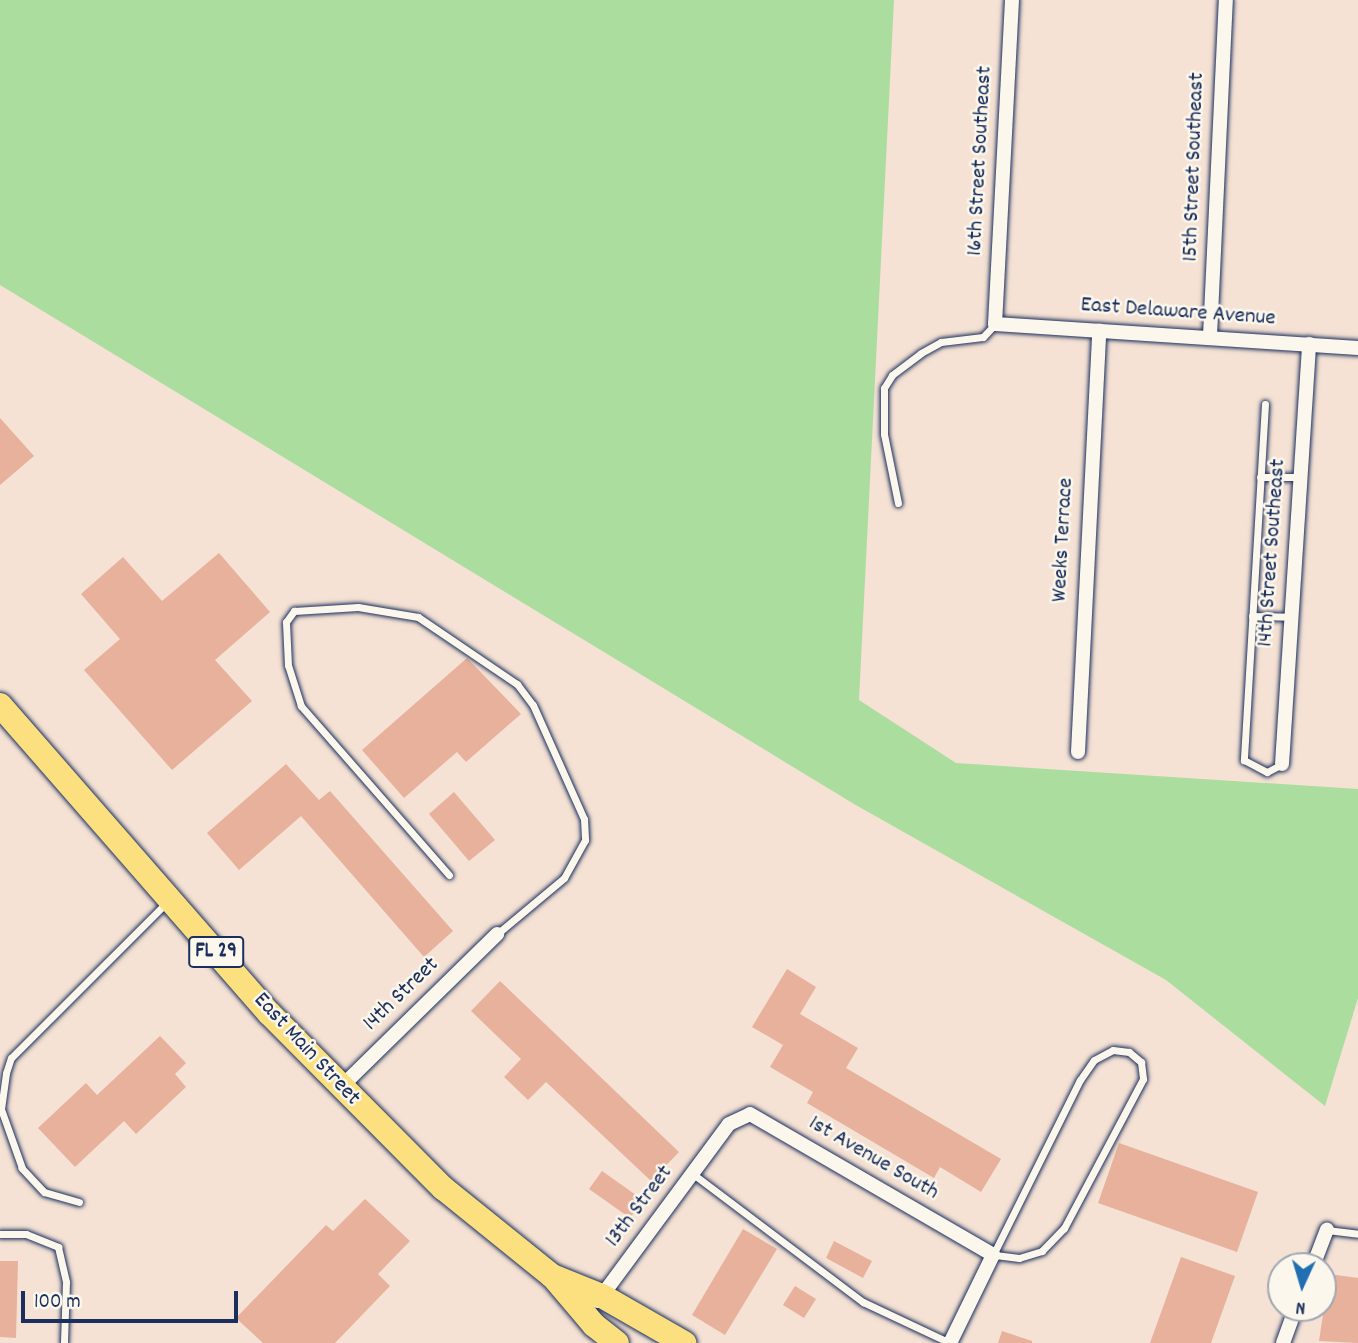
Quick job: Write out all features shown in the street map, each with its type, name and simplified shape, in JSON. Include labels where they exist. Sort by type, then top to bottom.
[{"type":"highway","name":"East Main Street","points":[[0,705],[170,900],[340,1088],[443,1188],[552,1276],[587,1317],[617,1343]]},
{"type":"highway","name":"East Main Street","points":[[552,1276],[602,1296],[684,1343]]},
{"type":"street","name":"16th Street Southeast","points":[[995,324],[1012,0]]},
{"type":"street","name":"15th Street Southeast","points":[[1210,337],[1226,0]]},
{"type":"street","name":"East Delaware Avenue","points":[[995,324],[1358,348]]},
{"type":"street","name":"Weeks Terrace","points":[[1078,752],[1098,331]]},
{"type":"street","name":"14th Street Southeast","points":[[1282,764],[1309,344]]},
{"type":"street","name":"14th Street","points":[[340,1088],[496,934]]},
{"type":"street","name":"1st Avenue South","points":[[729,1124],[750,1114],[993,1255]]},
{"type":"street","name":"13th Street","points":[[587,1317],[729,1124]]},
{"type":"street","points":[[1318,1252],[1327,1230]]},
{"type":"street","points":[[950,1343],[993,1255]]},
{"type":"street","points":[[1283,1343],[1291,1322]]},
{"type":"lane","points":[[898,503],[884,434],[884,388],[892,375],[921,353],[941,342],[983,337],[995,324]]},
{"type":"lane","points":[[1265,404],[1244,760],[1267,772],[1282,764]]},
{"type":"lane","points":[[1260,477],[1300,477]]},
{"type":"lane","points":[[449,875],[301,706],[288,664],[286,622],[294,611],[358,607],[418,617],[517,684],[533,705],[584,819],[585,840],[564,878],[496,934]]},
{"type":"lane","points":[[1252,615],[1291,617]]},
{"type":"lane","points":[[79,1202],[44,1192],[22,1168],[1,1109],[10,1058],[170,900]]},
{"type":"lane","points":[[1113,1050],[1129,1052],[1141,1062],[1143,1079],[1064,1228],[1042,1251],[1019,1258],[993,1255],[1094,1060],[1113,1050]]},
{"type":"lane","points":[[693,1174],[863,1302],[950,1343]]},
{"type":"lane","points":[[1327,1230],[1358,1234]]},
{"type":"lane","points":[[0,1234],[26,1234],[58,1247],[66,1282],[64,1343]]},
{"type":"green space","points":[[0,0],[894,0],[859,700],[956,763],[1358,789],[1358,998],[1325,1106],[1166,980],[854,804],[0,285]]},
{"type":"building","points":[[0,418],[34,456],[0,485]]},
{"type":"building","points":[[219,553],[270,612],[215,660],[252,701],[172,770],[84,670],[120,639],[81,594],[123,557],[162,601]]},
{"type":"building","points":[[467,658],[521,714],[466,762],[457,752],[404,798],[362,750]]},
{"type":"building","points":[[286,764],[319,800],[330,791],[453,931],[424,957],[301,816],[239,870],[207,833]]},
{"type":"building","points":[[454,792],[495,840],[469,861],[429,814]]},
{"type":"building","points":[[787,969],[816,987],[800,1014],[858,1048],[846,1068],[1001,1159],[981,1192],[940,1167],[934,1178],[807,1103],[813,1092],[770,1067],[783,1045],[752,1027]]},
{"type":"building","points":[[500,981],[679,1152],[651,1181],[546,1082],[528,1100],[504,1077],[521,1059],[471,1011]]},
{"type":"building","points":[[160,1036],[186,1063],[175,1074],[186,1087],[136,1134],[124,1121],[75,1167],[38,1128],[86,1083],[97,1095]]},
{"type":"building","points":[[1119,1143],[1258,1192],[1237,1252],[1098,1203]]},
{"type":"building","points":[[602,1171],[643,1200],[630,1218],[589,1189]]},
{"type":"building","points":[[365,1199],[410,1241],[378,1274],[390,1286],[335,1343],[263,1343],[236,1318],[326,1225],[333,1231]]},
{"type":"building","points":[[743,1229],[777,1249],[725,1335],[692,1315]]},
{"type":"building","points":[[834,1241],[872,1261],[863,1278],[826,1258]]},
{"type":"building","points":[[1181,1257],[1235,1276],[1211,1343],[1150,1343]]},
{"type":"building","points":[[0,1261],[18,1261],[16,1338],[0,1337]]},
{"type":"building","points":[[1337,1275],[1358,1278],[1358,1343],[1319,1341],[1322,1322],[1337,1322]]},
{"type":"building","points":[[795,1286],[816,1299],[804,1318],[783,1305]]},
{"type":"building","points":[[1002,1331],[1032,1341],[1032,1343],[998,1343]]}]
